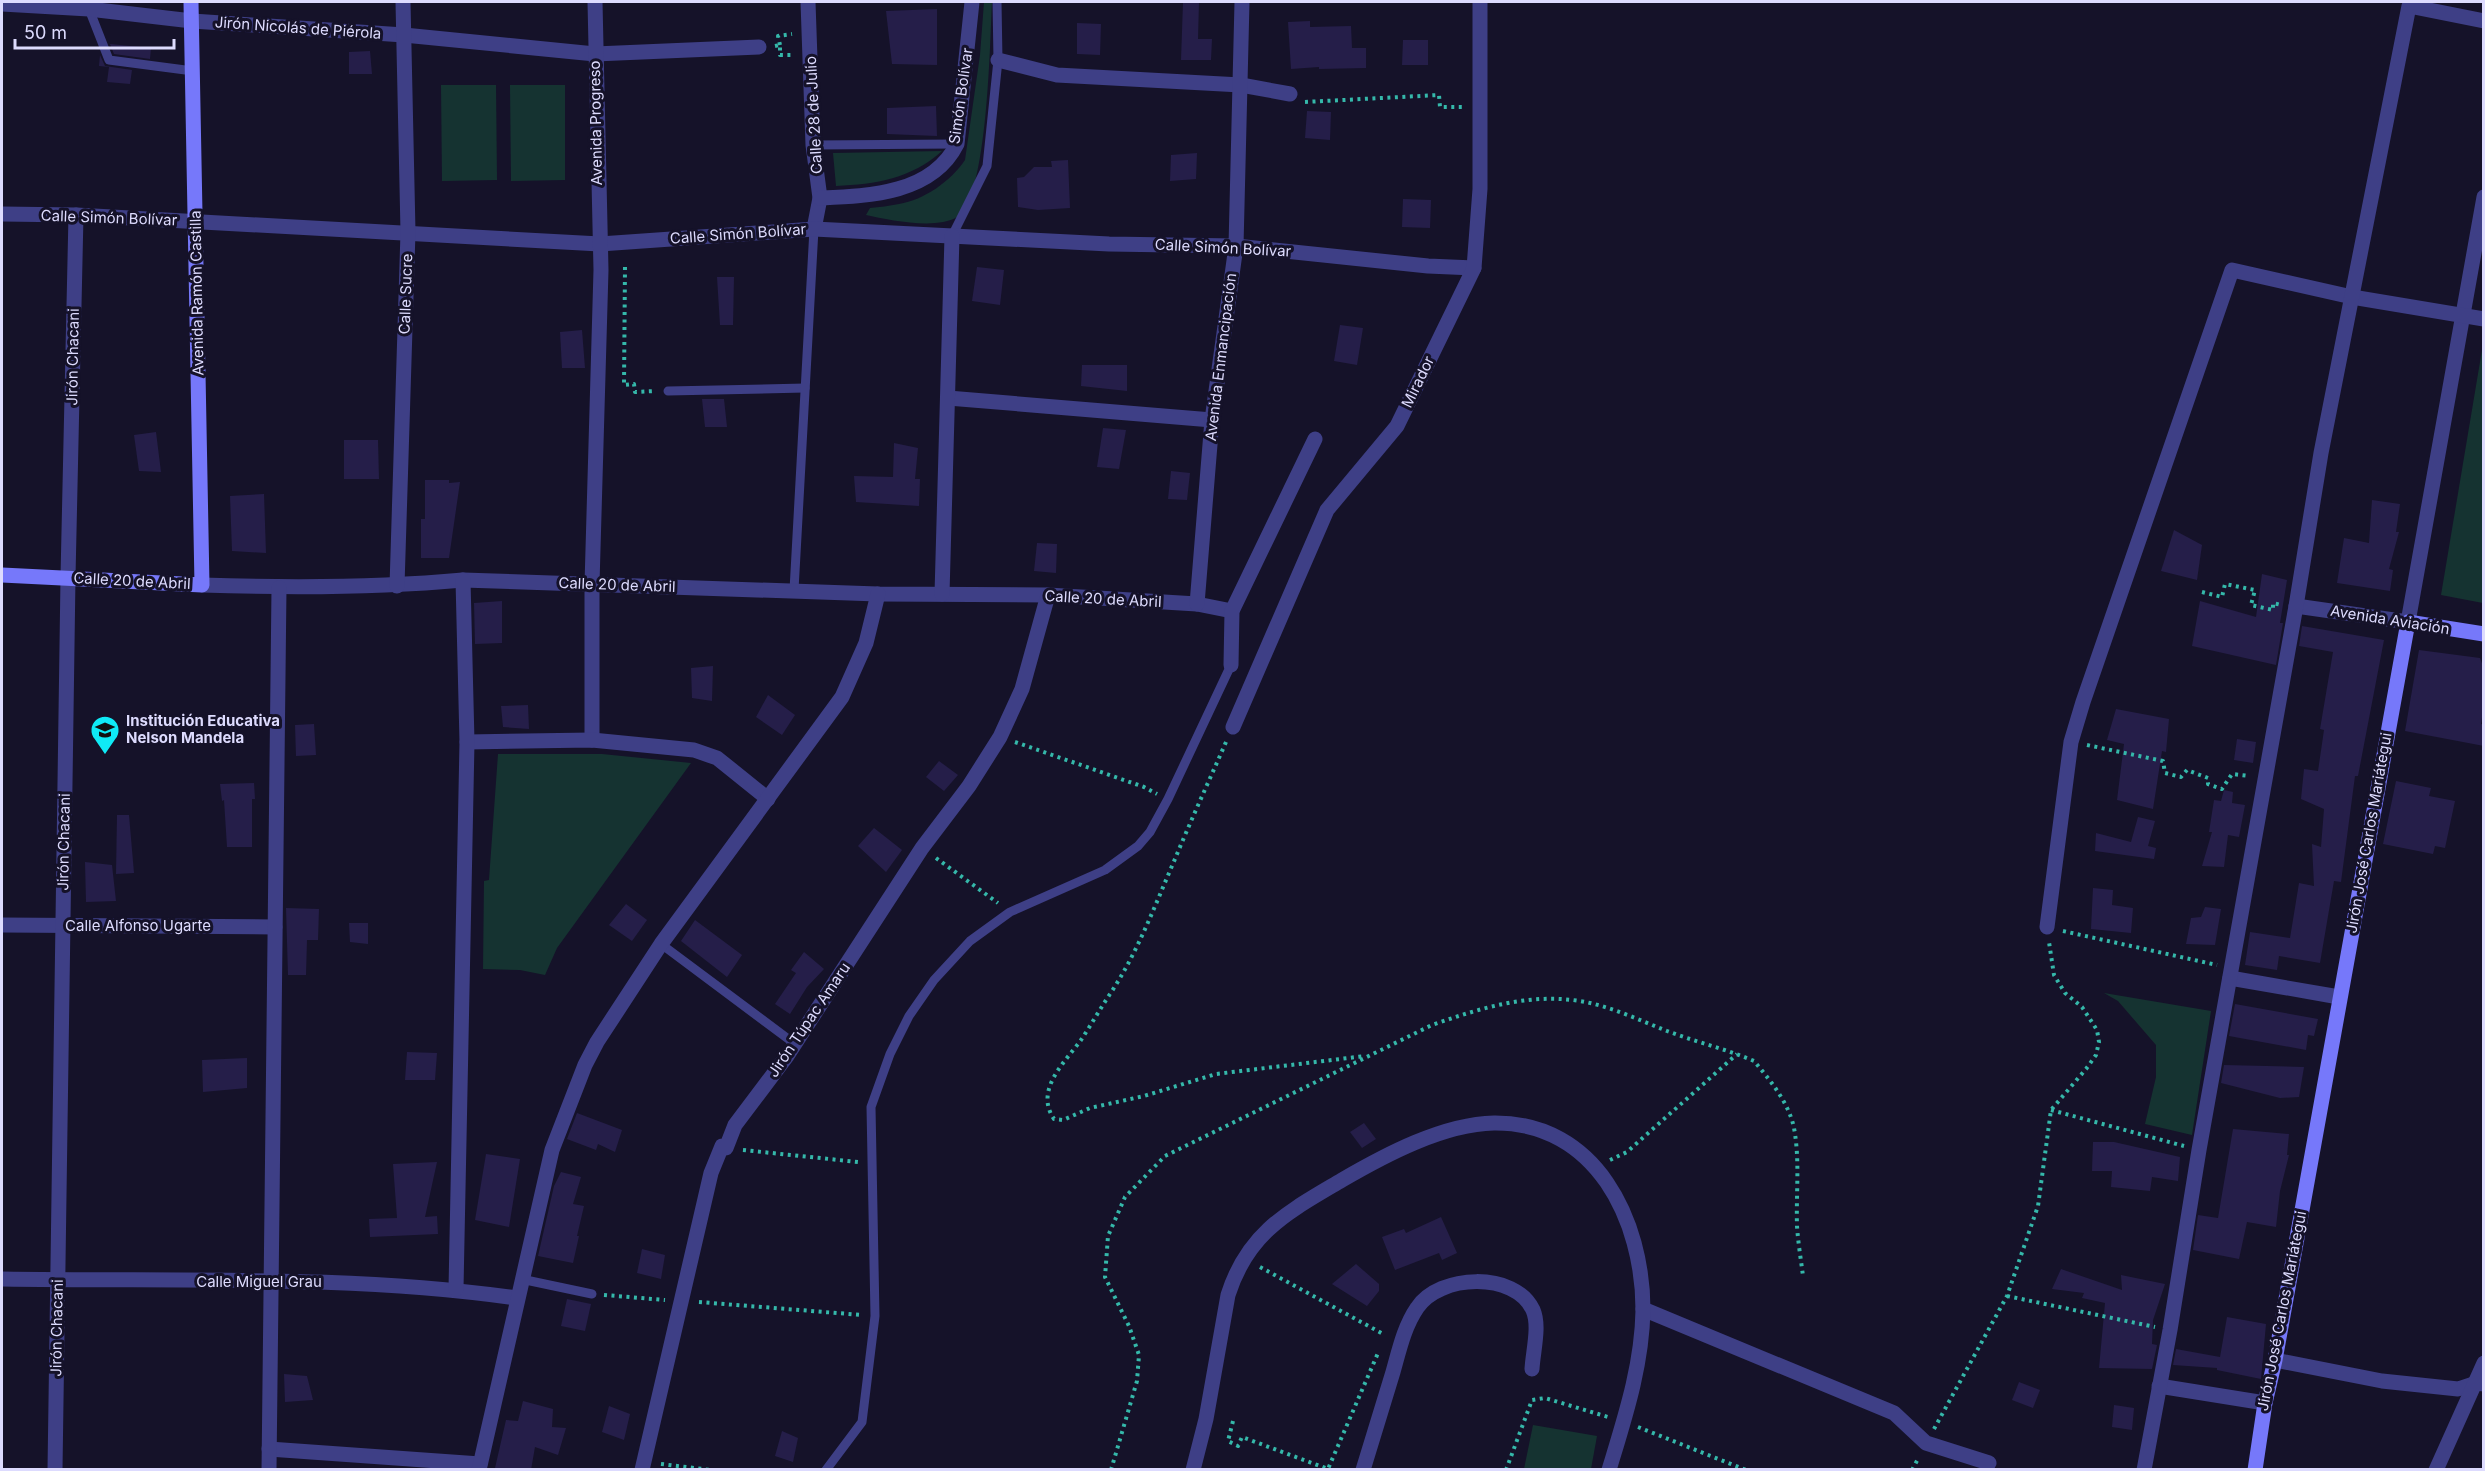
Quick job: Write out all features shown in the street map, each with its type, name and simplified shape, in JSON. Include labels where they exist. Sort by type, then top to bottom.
[{"type":"street","name":"Avenida Ramón Castilla","points":[[191,2],[202,585]]},
{"type":"street","name":"Calle Sucre","points":[[397,586],[408,232],[403,2]]},
{"type":"street","name":"Avenida Progreso","points":[[592,740],[592,584],[600,244],[595,2]]},
{"type":"street","name":"Calle 28 de Julio","points":[[808,2],[813,145],[820,198],[814,229]]},
{"type":"street","name":"Simón Bolívar","points":[[820,198],[865,196],[897,190],[937,170],[950,158],[957,144],[972,2]]},
{"type":"street","name":"Avenida Enmancipación","points":[[1197,604],[1212,420],[1236,246],[1242,2]]},
{"type":"street","name":"Mirador","points":[[1233,727],[1327,510],[1396,426],[1474,268],[1480,189],[1480,2]]},
{"type":"street","name":"Jirón Nicolás de Piérola","points":[[2,4],[89,9],[192,21],[404,34],[595,54],[759,47]]},
{"type":"street","points":[[2144,1470],[2321,453],[2409,6],[2484,21]]},
{"type":"street","points":[[998,60],[1057,75],[1241,85],[1290,94]]},
{"type":"street","name":"Jirón José Carlos Mariátegui","points":[[2255,1470],[2265,1403],[2275,1360],[2484,197]]},
{"type":"street","name":"Calle Simón Bolívar","points":[[2,214],[76,215],[600,244],[814,229],[1109,243],[1236,246],[1428,266],[1474,268]]},
{"type":"street","name":"Jirón Chacani","points":[[55,1470],[68,577],[76,215]]},
{"type":"street","points":[[942,594],[952,236]]},
{"type":"street","points":[[2047,927],[2071,742],[2232,270],[2352,297],[2484,319]]},
{"type":"street","points":[[948,398],[1212,420]]},
{"type":"street","points":[[1231,665],[1232,611],[1315,439]]},
{"type":"street","name":"Calle 20 de Abril","points":[[2,575],[279,588],[397,586],[463,580],[878,594],[1048,595],[1197,604],[1232,611]]},
{"type":"street","points":[[456,1289],[467,742],[463,580]]},
{"type":"street","points":[[269,1470],[279,588]]},
{"type":"street","points":[[269,1449],[479,1467],[552,1149],[585,1065],[597,1042],[661,944],[842,697],[866,643],[878,594]]},
{"type":"street","name":"Jirón Túpac Amaru","points":[[643,1466],[711,1173],[722,1146],[726,1148],[735,1125],[795,1044],[922,849],[969,786],[1000,737],[1022,688],[1048,595]]},
{"type":"street","name":"Avenida Aviación","points":[[2296,606],[2484,634]]},
{"type":"street","points":[[467,742],[592,740],[705,752],[717,758],[768,799]]},
{"type":"street","name":"Calle Alfonso Ugarte","points":[[2,925],[275,927]]},
{"type":"street","points":[[2230,978],[2339,997]]},
{"type":"street","points":[[1193,1470],[1206,1419],[1228,1296],[1243,1258],[1265,1230],[1282,1216],[1393,1151],[1459,1129],[1494,1123],[1518,1125],[1541,1131],[1577,1149],[1596,1167],[1616,1194],[1627,1222],[1637,1260],[1643,1309],[1640,1352],[1633,1390],[1609,1470]]},
{"type":"street","name":"Calle Miguel Grau","points":[[2,1279],[319,1282],[456,1289],[516,1298]]},
{"type":"street","points":[[1363,1470],[1403,1338],[1417,1308],[1434,1293],[1451,1284],[1471,1281],[1509,1288],[1520,1295],[1532,1308],[1536,1320],[1532,1369]]},
{"type":"street","points":[[1643,1309],[1894,1413],[1926,1443],[1989,1463]]},
{"type":"street","points":[[2275,1360],[2382,1381],[2458,1389],[2480,1384]]},
{"type":"street","points":[[2436,1470],[2480,1384],[2484,1364]]},
{"type":"street","points":[[2159,1386],[2265,1403]]},
{"type":"lane","points":[[952,236],[987,166],[998,60],[997,2]]},
{"type":"lane","points":[[89,9],[109,60],[193,71]]},
{"type":"lane","points":[[813,145],[957,144]]},
{"type":"lane","points":[[794,590],[814,229]]},
{"type":"lane","points":[[668,391],[805,388]]},
{"type":"lane","points":[[826,1470],[862,1422],[875,1316],[872,1107],[890,1054],[909,1016],[934,980],[970,941],[1010,912],[1105,870],[1138,846],[1150,832],[1168,799],[1231,665]]},
{"type":"lane","points":[[661,944],[795,1044]]},
{"type":"lane","points":[[521,1279],[592,1294]]},
{"type":"path","points":[[780,45],[778,36],[794,34]]},
{"type":"path","points":[[1290,94],[1290,103],[1439,95],[1440,107],[1453,107]]},
{"type":"path","points":[[626,267],[624,385],[634,384],[635,392],[668,391]]},
{"type":"path","points":[[2202,592],[2223,597],[2225,584],[2255,590],[2251,605],[2273,610],[2273,603],[2288,607],[2296,606]]},
{"type":"path","points":[[1233,727],[1135,951],[1080,1041],[1057,1069],[1048,1100],[1050,1113],[1054,1119],[1062,1120],[1090,1108],[1144,1096],[1216,1074],[1371,1055]]},
{"type":"path","points":[[1000,737],[1144,787],[1168,799]]},
{"type":"path","points":[[2071,742],[2163,761],[2165,772],[2181,777],[2187,770],[2208,778],[2208,784],[2222,789],[2232,774],[2265,778]]},
{"type":"path","points":[[922,849],[1010,912]]},
{"type":"path","points":[[1912,1470],[2007,1296],[2038,1206],[2051,1110],[2096,1055],[2099,1042],[2097,1030],[2082,1007],[2064,993],[2054,975],[2047,927],[2221,966],[2230,978]]},
{"type":"path","points":[[1596,1167],[1628,1152],[1737,1054]]},
{"type":"path","points":[[2051,1110],[2199,1150]]},
{"type":"path","points":[[726,1148],[873,1164]]},
{"type":"path","points":[[1233,1421],[1228,1441],[1238,1446],[1242,1437],[1328,1469],[1385,1335],[1243,1258]]},
{"type":"path","points":[[592,1294],[875,1316]]},
{"type":"path","points":[[2007,1296],[2170,1330]]},
{"type":"path","points":[[1506,1470],[1532,1400],[1545,1398],[1624,1421],[1746,1470]]},
{"type":"path","points":[[643,1466],[711,1470]]},
{"type":"green space","points":[[984,2],[992,2],[988,82],[981,151],[975,181],[967,204],[957,217],[937,223],[912,223],[866,215],[870,208],[908,202],[927,194],[945,182],[965,160],[980,55]]},
{"type":"green space","points":[[441,85],[496,85],[497,180],[442,181]]},
{"type":"green space","points":[[510,85],[565,85],[565,180],[511,181]]},
{"type":"green space","points":[[942,151],[905,174],[865,184],[836,186],[833,153]]},
{"type":"green space","points":[[2482,350],[2484,350],[2483,603],[2441,595]]},
{"type":"green space","points":[[498,754],[602,754],[691,763],[557,948],[545,975],[520,970],[483,969],[484,881],[489,880]]},
{"type":"green space","points":[[2104,993],[2211,1011],[2192,1135],[2145,1124],[2156,1077],[2156,1045],[2118,1001]]},
{"type":"green space","points":[[1533,1425],[1597,1436],[1591,1469],[1524,1469]]},
{"type":"building","points":[[1183,2],[1199,2],[1198,39],[1212,39],[1211,60],[1181,60]]},
{"type":"building","points":[[937,9],[937,65],[892,64],[886,11]]},
{"type":"building","points":[[1310,21],[1310,27],[1351,26],[1352,48],[1366,48],[1366,68],[1291,69],[1288,22]]},
{"type":"building","points":[[1077,23],[1101,24],[1100,55],[1077,54]]},
{"type":"building","points":[[1403,40],[1428,40],[1428,65],[1402,65]]},
{"type":"building","points":[[110,44],[151,48],[150,59],[114,54]]},
{"type":"building","points":[[370,51],[372,74],[349,74],[349,52]]},
{"type":"building","points":[[100,55],[105,66],[132,70],[130,84],[107,82],[109,67],[99,66]]},
{"type":"building","points":[[936,106],[937,136],[887,134],[887,108]]},
{"type":"building","points":[[1307,111],[1331,112],[1330,140],[1305,138]]},
{"type":"building","points":[[1197,153],[1196,179],[1170,181],[1171,155]]},
{"type":"building","points":[[1068,160],[1070,208],[1038,210],[1018,207],[1017,178],[1024,177],[1034,167],[1052,167],[1051,161]]},
{"type":"building","points":[[1403,199],[1431,200],[1430,228],[1402,227]]},
{"type":"building","points":[[977,267],[1004,270],[1000,305],[972,301]]},
{"type":"building","points":[[717,277],[734,277],[733,325],[720,325]]},
{"type":"building","points":[[1340,325],[1363,328],[1357,365],[1334,361]]},
{"type":"building","points":[[582,330],[585,368],[562,368],[560,332]]},
{"type":"building","points":[[1082,365],[1127,365],[1127,391],[1081,386]]},
{"type":"building","points":[[702,399],[724,399],[727,427],[705,427]]},
{"type":"building","points":[[1103,428],[1126,430],[1119,469],[1097,467]]},
{"type":"building","points":[[156,432],[161,472],[139,471],[134,435]]},
{"type":"building","points":[[344,440],[378,440],[379,479],[344,479]]},
{"type":"building","points":[[894,443],[918,448],[915,479],[920,479],[919,506],[856,502],[854,476],[893,477]]},
{"type":"building","points":[[1171,471],[1190,473],[1187,500],[1168,499]]},
{"type":"building","points":[[425,480],[460,482],[449,558],[421,558],[421,519],[425,519]]},
{"type":"building","points":[[264,494],[266,553],[232,551],[230,496]]},
{"type":"building","points":[[2372,500],[2400,504],[2396,532],[2399,532],[2389,569],[2393,570],[2390,591],[2337,583],[2344,538],[2369,543]]},
{"type":"building","points":[[2174,530],[2202,545],[2197,580],[2161,571]]},
{"type":"building","points":[[1037,543],[1057,544],[1056,573],[1034,571]]},
{"type":"building","points":[[2262,574],[2287,580],[2276,665],[2192,646],[2200,601],[2256,617]]},
{"type":"building","points":[[502,601],[502,643],[475,644],[474,603]]},
{"type":"building","points":[[2302,626],[2384,640],[2358,776],[2355,776],[2341,882],[2334,881],[2320,963],[2279,956],[2277,970],[2245,965],[2250,932],[2290,938],[2299,883],[2314,886],[2312,844],[2321,847],[2324,809],[2301,799],[2304,769],[2318,771],[2324,730],[2320,729],[2333,652],[2299,646]]},
{"type":"building","points":[[2419,650],[2480,658],[2484,669],[2484,704],[2481,724],[2484,725],[2484,746],[2405,731]]},
{"type":"building","points":[[713,666],[712,701],[692,698],[691,668]]},
{"type":"building","points":[[768,695],[795,715],[782,735],[756,717]]},
{"type":"building","points":[[528,705],[529,729],[503,727],[501,706]]},
{"type":"building","points":[[2116,709],[2169,719],[2166,752],[2162,751],[2153,809],[2117,800],[2124,744],[2107,740]]},
{"type":"building","points":[[314,724],[316,755],[296,756],[295,725]]},
{"type":"building","points":[[2237,739],[2256,742],[2253,763],[2234,760]]},
{"type":"building","points":[[939,761],[958,775],[944,791],[926,777]]},
{"type":"building","points":[[2396,781],[2431,788],[2429,796],[2455,801],[2445,848],[2435,846],[2433,854],[2383,844]]},
{"type":"building","points":[[254,783],[252,847],[227,847],[224,800],[222,801],[220,784]]},
{"type":"building","points":[[2224,790],[2233,792],[2232,803],[2245,805],[2239,837],[2228,835],[2224,867],[2202,866],[2212,832],[2209,832],[2214,800],[2221,801]]},
{"type":"building","points":[[117,815],[129,815],[134,873],[116,874]]},
{"type":"building","points":[[2138,817],[2155,821],[2148,846],[2156,848],[2154,859],[2095,851],[2096,833],[2131,842]]},
{"type":"building","points":[[874,828],[902,850],[886,872],[858,846]]},
{"type":"building","points":[[85,862],[112,865],[116,901],[86,902]]},
{"type":"building","points":[[2093,888],[2113,890],[2112,905],[2133,908],[2131,933],[2091,929]]},
{"type":"building","points":[[626,904],[647,920],[632,941],[609,925]]},
{"type":"building","points":[[2205,907],[2221,909],[2215,945],[2186,944],[2191,918],[2201,917]]},
{"type":"building","points":[[286,908],[319,909],[318,940],[307,940],[306,975],[288,975]]},
{"type":"building","points":[[695,920],[742,955],[727,977],[681,941]]},
{"type":"building","points":[[349,923],[368,923],[368,944],[350,942]]},
{"type":"building","points":[[804,952],[824,969],[807,987],[790,1014],[775,1004],[796,973],[791,970]]},
{"type":"building","points":[[2235,1004],[2318,1019],[2314,1036],[2308,1035],[2306,1050],[2229,1036]]},
{"type":"building","points":[[407,1052],[437,1053],[435,1080],[405,1080]]},
{"type":"building","points":[[247,1058],[247,1088],[203,1092],[202,1060]]},
{"type":"building","points":[[2224,1065],[2304,1067],[2299,1097],[2280,1098],[2221,1083]]},
{"type":"building","points":[[577,1113],[622,1130],[615,1152],[598,1144],[596,1150],[567,1139]]},
{"type":"building","points":[[1364,1123],[1376,1139],[1362,1148],[1350,1132]]},
{"type":"building","points":[[2233,1129],[2289,1134],[2287,1155],[2289,1155],[2280,1191],[2276,1227],[2247,1222],[2239,1259],[2193,1250],[2198,1215],[2218,1218]]},
{"type":"building","points":[[2093,1142],[2114,1142],[2180,1157],[2178,1181],[2152,1177],[2150,1191],[2111,1187],[2112,1171],[2092,1171]]},
{"type":"building","points":[[486,1154],[520,1159],[509,1227],[475,1220]]},
{"type":"building","points":[[437,1162],[425,1217],[437,1216],[438,1234],[370,1237],[369,1219],[397,1218],[393,1164]]},
{"type":"building","points":[[561,1172],[581,1177],[573,1204],[584,1206],[573,1263],[538,1256],[554,1186]]},
{"type":"building","points":[[1441,1217],[1457,1253],[1442,1260],[1439,1253],[1395,1270],[1382,1237],[1404,1229],[1406,1233]]},
{"type":"building","points":[[642,1249],[665,1255],[661,1279],[637,1273]]},
{"type":"building","points":[[1356,1264],[1379,1284],[1379,1291],[1367,1306],[1332,1284]]},
{"type":"building","points":[[2061,1269],[2122,1290],[2121,1275],[2165,1284],[2153,1320],[2152,1344],[2157,1345],[2152,1369],[2099,1368],[2105,1303],[2082,1298],[2084,1293],[2052,1289]]},
{"type":"building","points":[[567,1299],[591,1304],[585,1331],[561,1326]]},
{"type":"building","points":[[2227,1317],[2266,1324],[2261,1379],[2217,1370],[2217,1368],[2173,1365],[2176,1349],[2220,1357]]},
{"type":"building","points":[[284,1374],[307,1376],[313,1400],[285,1402]]},
{"type":"building","points":[[2019,1382],[2040,1390],[2033,1408],[2012,1400]]},
{"type":"building","points":[[523,1401],[553,1409],[552,1427],[566,1428],[558,1455],[535,1447],[531,1470],[495,1468],[506,1420],[518,1421]]},
{"type":"building","points":[[2114,1405],[2134,1408],[2132,1430],[2112,1427]]},
{"type":"building","points":[[609,1406],[630,1414],[624,1440],[602,1432]]},
{"type":"building","points":[[782,1431],[798,1438],[793,1462],[775,1456]]},
{"type":"place","name":"Institución Educativa Nelson Mandela","points":[[105,756]]}]
